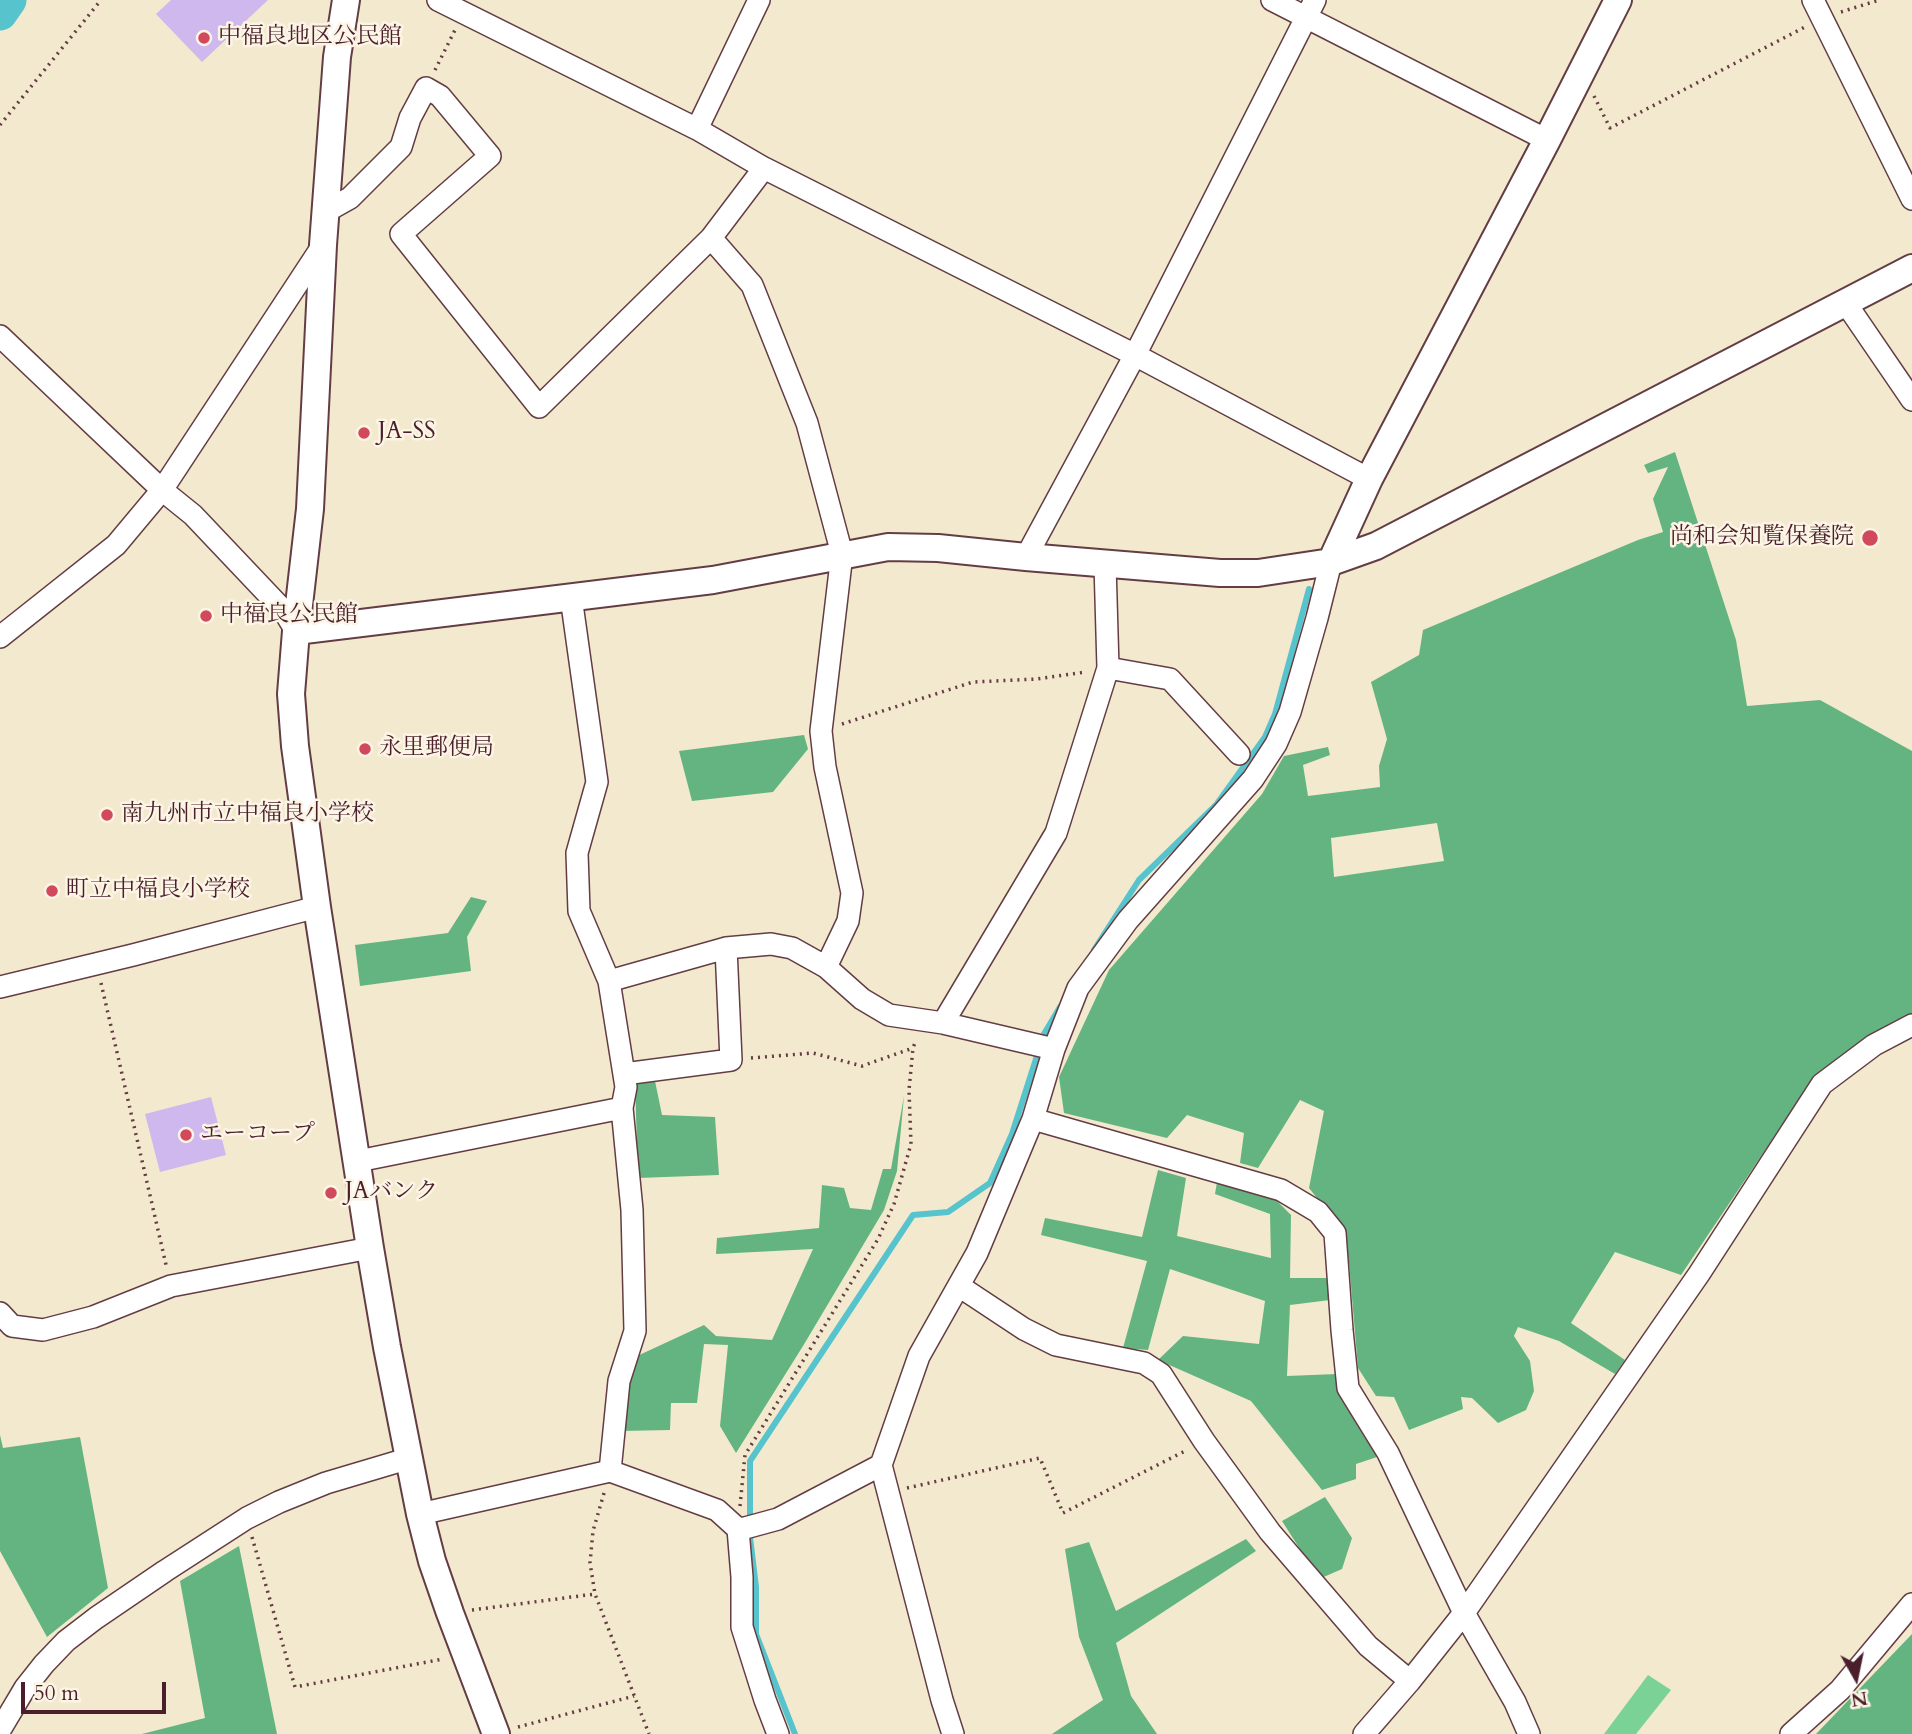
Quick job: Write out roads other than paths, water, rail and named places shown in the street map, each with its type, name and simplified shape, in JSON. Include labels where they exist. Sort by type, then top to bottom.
[{"type":"street","points":[[346,0],[337,57],[323,245],[310,509],[291,694],[295,746],[317,907],[387,1348],[432,1561],[495,1734]]},
{"type":"street","points":[[438,0],[696,129],[764,168],[1135,355],[1369,479]]},
{"type":"street","points":[[696,129],[760,0]]},
{"type":"street","points":[[1272,0],[1310,9],[1547,141]]},
{"type":"street","points":[[953,1734],[881,1465],[904,1394],[919,1356],[977,1253],[1034,1119],[1044,1046],[1078,988],[1128,919],[1253,779],[1276,744],[1290,712],[1331,562],[1369,479],[1618,0]]},
{"type":"street","points":[[1026,557],[1135,355],[1310,9]]},
{"type":"street","points":[[1818,9],[1912,199]]},
{"type":"street","points":[[325,212],[350,198],[401,147],[410,118],[426,88],[440,96],[489,156],[401,234],[539,407],[711,238],[764,168]]},
{"type":"street","points":[[711,238],[752,285],[807,423],[842,554],[821,731],[825,768],[852,893],[848,921],[826,967]]},
{"type":"street","points":[[0,637],[116,545],[162,490],[323,245]]},
{"type":"street","points":[[296,631],[713,580],[888,547],[938,548],[1220,573],[1258,573],[1331,562],[1399,535],[1912,268]]},
{"type":"street","points":[[1845,302],[1912,400]]},
{"type":"street","points":[[0,336],[162,490],[193,515],[284,611],[296,631]]},
{"type":"street","points":[[933,1022],[1056,833],[1108,668],[1105,564]]},
{"type":"street","points":[[571,597],[597,782],[577,853],[579,911],[609,981],[626,1087],[622,1108],[632,1210],[635,1331],[619,1381],[610,1471]]},
{"type":"street","points":[[1108,668],[1170,679],[1239,754]]},
{"type":"street","points":[[0,987],[317,907]]},
{"type":"street","points":[[609,981],[726,948],[771,944],[792,948],[826,967],[862,999],[889,1015],[1044,1046]]},
{"type":"street","points":[[624,1074],[731,1060],[726,948]]},
{"type":"street","points":[[1364,1734],[1464,1613],[1699,1274],[1822,1084],[1874,1045],[1912,1025]]},
{"type":"street","points":[[358,1161],[622,1108]]},
{"type":"street","points":[[1034,1119],[1281,1191],[1318,1212],[1335,1233],[1348,1388],[1388,1453],[1464,1613],[1515,1702],[1530,1734]]},
{"type":"street","points":[[0,1313],[12,1326],[43,1330],[93,1317],[171,1286],[370,1248]]},
{"type":"street","points":[[959,1286],[1024,1329],[1056,1345],[1144,1363],[1161,1374],[1204,1441],[1270,1532],[1368,1646],[1410,1681]]},
{"type":"street","points":[[0,1730],[25,1688],[44,1664],[66,1641],[96,1618],[247,1518],[326,1483],[410,1458]]},
{"type":"street","points":[[421,1514],[610,1471],[717,1510],[746,1528],[778,1519],[881,1465]]},
{"type":"street","points":[[746,1528],[742,1627],[778,1734]]},
{"type":"street","points":[[1791,1734],[1840,1690],[1912,1604]]},
{"type":"waterway","points":[[0,13],[9,0]]},
{"type":"waterway","points":[[1094,950],[1139,880],[1216,805],[1265,737],[1275,714],[1309,589]]},
{"type":"waterway","points":[[795,1734],[756,1634],[756,1587],[750,1537],[750,1461],[913,1215],[948,1212],[990,1183],[1012,1134],[1044,1034],[1060,1007]]},
{"type":"place","name":"中福良地区公民館","points":[[204,38]]},
{"type":"place","name":"JA-SS","points":[[364,433]]},
{"type":"place","name":"尚和会知覧保養院","points":[[1870,538]]},
{"type":"place","name":"中福良公民館","points":[[206,616]]},
{"type":"place","name":"永里郵便局","points":[[365,749]]},
{"type":"place","name":"南九州市立中福良小学校","points":[[107,815]]},
{"type":"place","name":"町立中福良小学校","points":[[52,891]]},
{"type":"place","name":"エーコープ","points":[[186,1135]]},
{"type":"place","name":"JAバンク","points":[[331,1193]]}]
